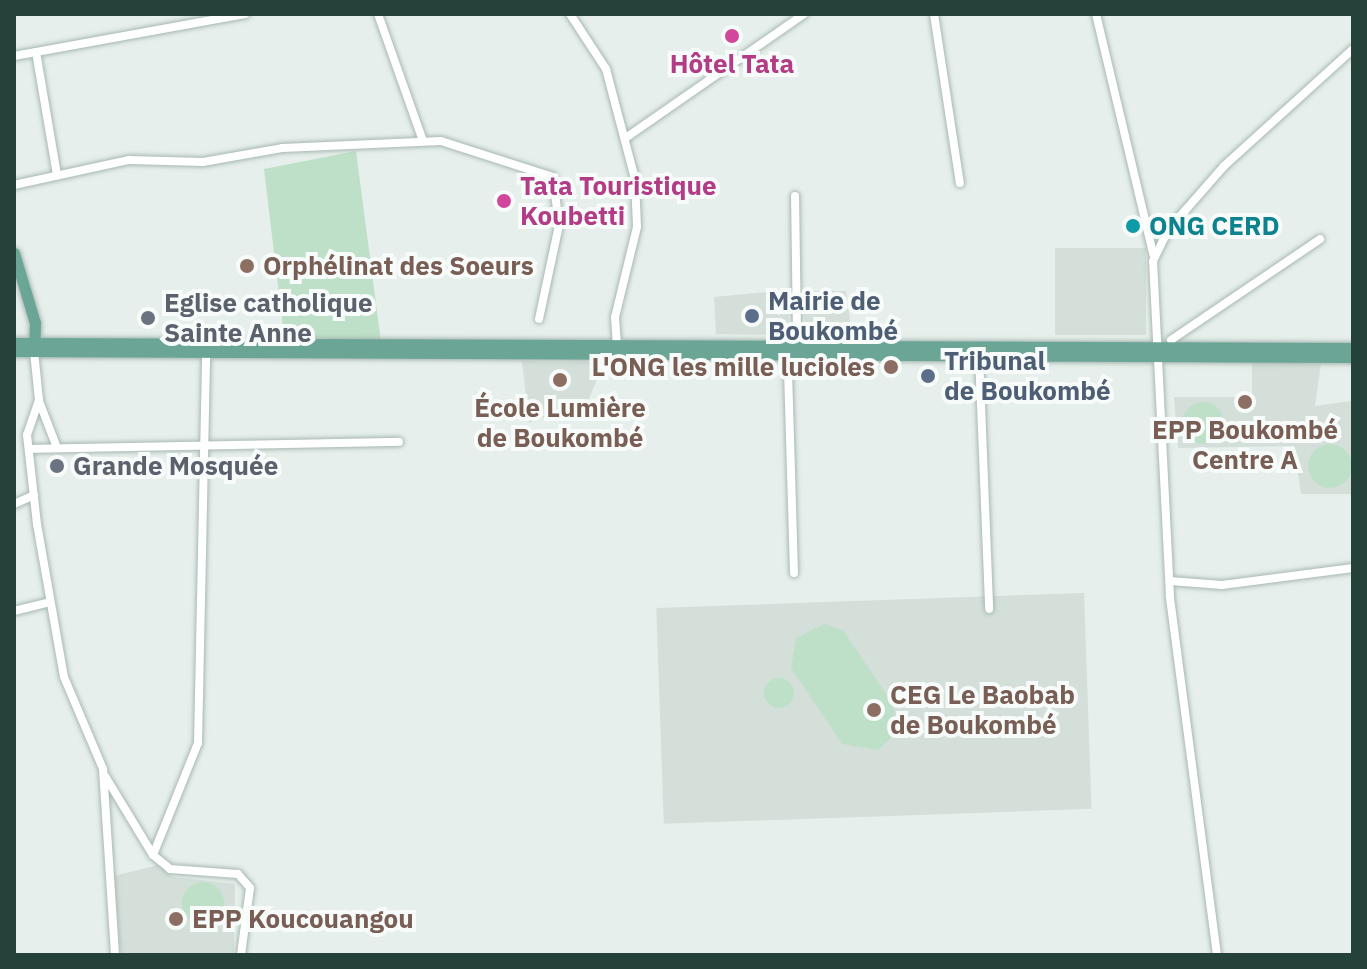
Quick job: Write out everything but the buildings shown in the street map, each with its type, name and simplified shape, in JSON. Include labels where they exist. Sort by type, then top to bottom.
[{"type":"main road","points":[[14,253],[34,347]]},
{"type":"main road","points":[[14,343],[34,347],[206,353],[1353,348]]},
{"type":"main road","points":[[14,351],[34,347],[617,344],[636,349]]},
{"type":"main road","points":[[795,350],[979,355],[1166,347],[1353,357]]},
{"type":"street","points":[[14,56],[245,14]]},
{"type":"street","points":[[378,14],[422,138]]},
{"type":"street","points":[[570,14],[606,69],[627,137],[637,227],[615,317],[617,344]]},
{"type":"street","points":[[627,137],[804,14]]},
{"type":"street","points":[[934,14],[960,183]]},
{"type":"street","points":[[1096,14],[1153,261],[1166,347],[1170,581],[1217,955]]},
{"type":"street","points":[[1153,261],[1168,230],[1224,166],[1353,49]]},
{"type":"street","points":[[36,52],[57,175]]},
{"type":"street","points":[[14,185],[129,160],[203,162],[422,138],[553,177],[559,225],[539,319]]},
{"type":"street","points":[[794,573],[795,196]]},
{"type":"street","points":[[1166,347],[1320,239]]},
{"type":"street","points":[[34,347],[39,400],[56,445]]},
{"type":"street","points":[[153,855],[198,743],[206,353]]},
{"type":"street","points":[[979,355],[989,609]]},
{"type":"street","points":[[39,400],[29,449],[49,602],[64,677],[103,773],[153,855],[193,874],[238,874],[253,903],[241,955]]},
{"type":"street","points":[[29,449],[56,445],[399,442]]},
{"type":"street","points":[[14,504],[34,495]]},
{"type":"street","points":[[1170,581],[1222,585],[1353,568]]},
{"type":"street","points":[[14,611],[49,602]]},
{"type":"street","points":[[103,773],[115,955]]},
{"type":"shaded area","points":[[1055,248],[1146,248],[1146,335],[1055,335]]},
{"type":"shaded area","name":"Mairie de Boukombé","points":[[787,290],[789,335],[716,334],[714,297]]},
{"type":"shaded area","points":[[801,291],[846,291],[852,334],[807,335]]},
{"type":"shaded area","name":"École Lumière de Boukombé","points":[[522,361],[604,362],[589,399],[529,423]]},
{"type":"shaded area","name":"EPP Boukombé Centre A","points":[[1252,361],[1321,364],[1315,406],[1351,401],[1353,494],[1301,494],[1294,446],[1178,448],[1174,397],[1252,397]]},
{"type":"shaded area","name":"CEG Le Baobab de Boukombé","points":[[1084,593],[1092,809],[664,824],[656,608]]},
{"type":"shaded area","name":"EPP Koucouangou","points":[[158,865],[174,877],[235,884],[234,955],[121,955],[114,876]]},
{"type":"green space","points":[[356,151],[381,342],[284,336],[264,169]]},
{"type":"green space","points":[[1203,402],[1218,408],[1224,423],[1218,438],[1203,444],[1188,438],[1182,423],[1188,408]]},
{"type":"green space","points":[[1330,444],[1345,451],[1352,466],[1345,481],[1330,488],[1315,481],[1308,466],[1315,451]]},
{"type":"green space","points":[[824,624],[843,630],[893,704],[897,732],[878,750],[842,744],[791,668],[796,638]]},
{"type":"green space","points":[[779,678],[790,682],[794,693],[790,704],[779,708],[768,704],[764,693],[768,682]]},
{"type":"green space","points":[[203,882],[218,888],[224,903],[218,918],[203,924],[188,918],[182,903],[188,888]]},
{"type":"place","name":"Hôtel Tata","points":[[732,36]]},
{"type":"place","name":"Tata Touristique Koubetti","points":[[504,201]]},
{"type":"place","name":"ONG CERD","points":[[1133,226]]},
{"type":"place","name":"Orphélinat des Soeurs","points":[[247,266]]},
{"type":"place","name":"Mairie de Boukombé","points":[[752,316]]},
{"type":"place","name":"Eglise catholique Sainte Anne","points":[[148,318]]},
{"type":"place","name":"L'ONG les mille lucioles","points":[[891,367]]},
{"type":"place","name":"Tribunal de Boukombé","points":[[928,376]]},
{"type":"place","name":"École Lumière de Boukombé","points":[[560,380]]},
{"type":"place","name":"EPP Boukombé Centre A","points":[[1245,402]]},
{"type":"place","name":"Grande Mosquée","points":[[57,466]]},
{"type":"place","name":"CEG Le Baobab de Boukombé","points":[[874,710]]},
{"type":"place","name":"EPP Koucouangou","points":[[176,919]]}]
